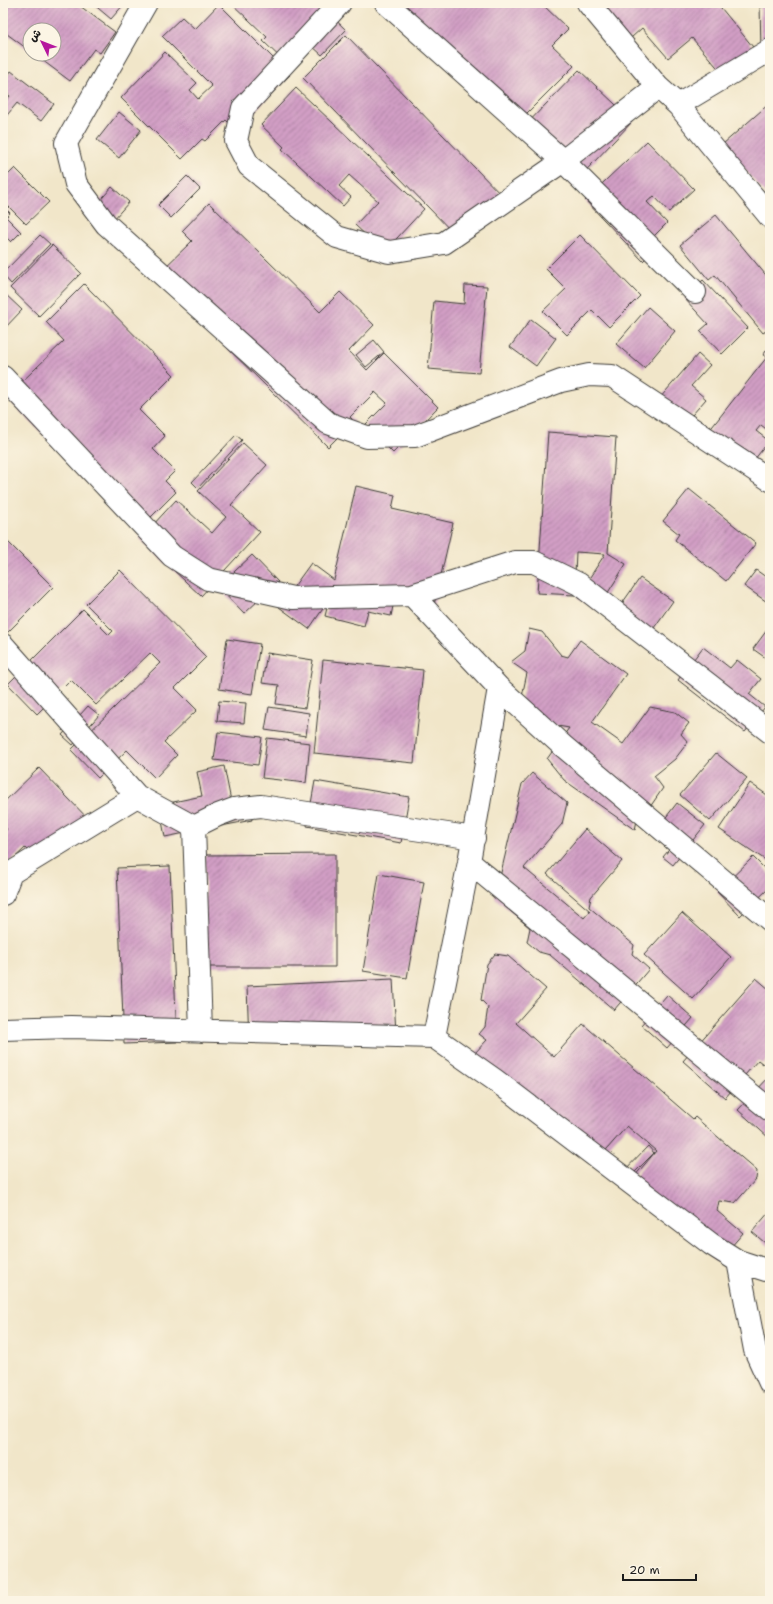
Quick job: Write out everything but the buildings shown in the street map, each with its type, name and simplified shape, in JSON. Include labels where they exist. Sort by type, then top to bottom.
[{"type":"street","points":[[146,3],[66,143],[76,184],[106,224],[328,423],[367,437],[415,436],[561,381],[590,374],[612,376],[770,480]]},
{"type":"street","points":[[340,3],[243,108],[236,141],[249,166],[337,236],[389,252],[444,243],[563,161],[658,87]]},
{"type":"street","points":[[386,3],[563,161],[695,292]]},
{"type":"street","points":[[588,3],[658,87],[678,105],[770,217]]},
{"type":"street","points":[[678,105],[770,50]]},
{"type":"street","points":[[3,377],[172,556],[208,580],[293,598],[412,595],[515,562],[534,562],[579,584],[770,732]]},
{"type":"street","points":[[412,595],[499,688],[563,746],[770,920]]},
{"type":"street","points":[[3,645],[137,796],[194,827]]},
{"type":"street","points":[[434,1037],[470,862],[499,688]]},
{"type":"street","points":[[3,894],[7,870],[137,796]]},
{"type":"street","points":[[194,827],[234,809],[261,806],[474,838]]},
{"type":"street","points":[[194,827],[201,1032]]},
{"type":"street","points":[[470,862],[770,1110]]},
{"type":"street","points":[[3,1029],[71,1027],[201,1032],[434,1037],[495,1080],[711,1244],[738,1261],[769,1273]]},
{"type":"street","points":[[738,1261],[755,1350],[770,1383]]}]
